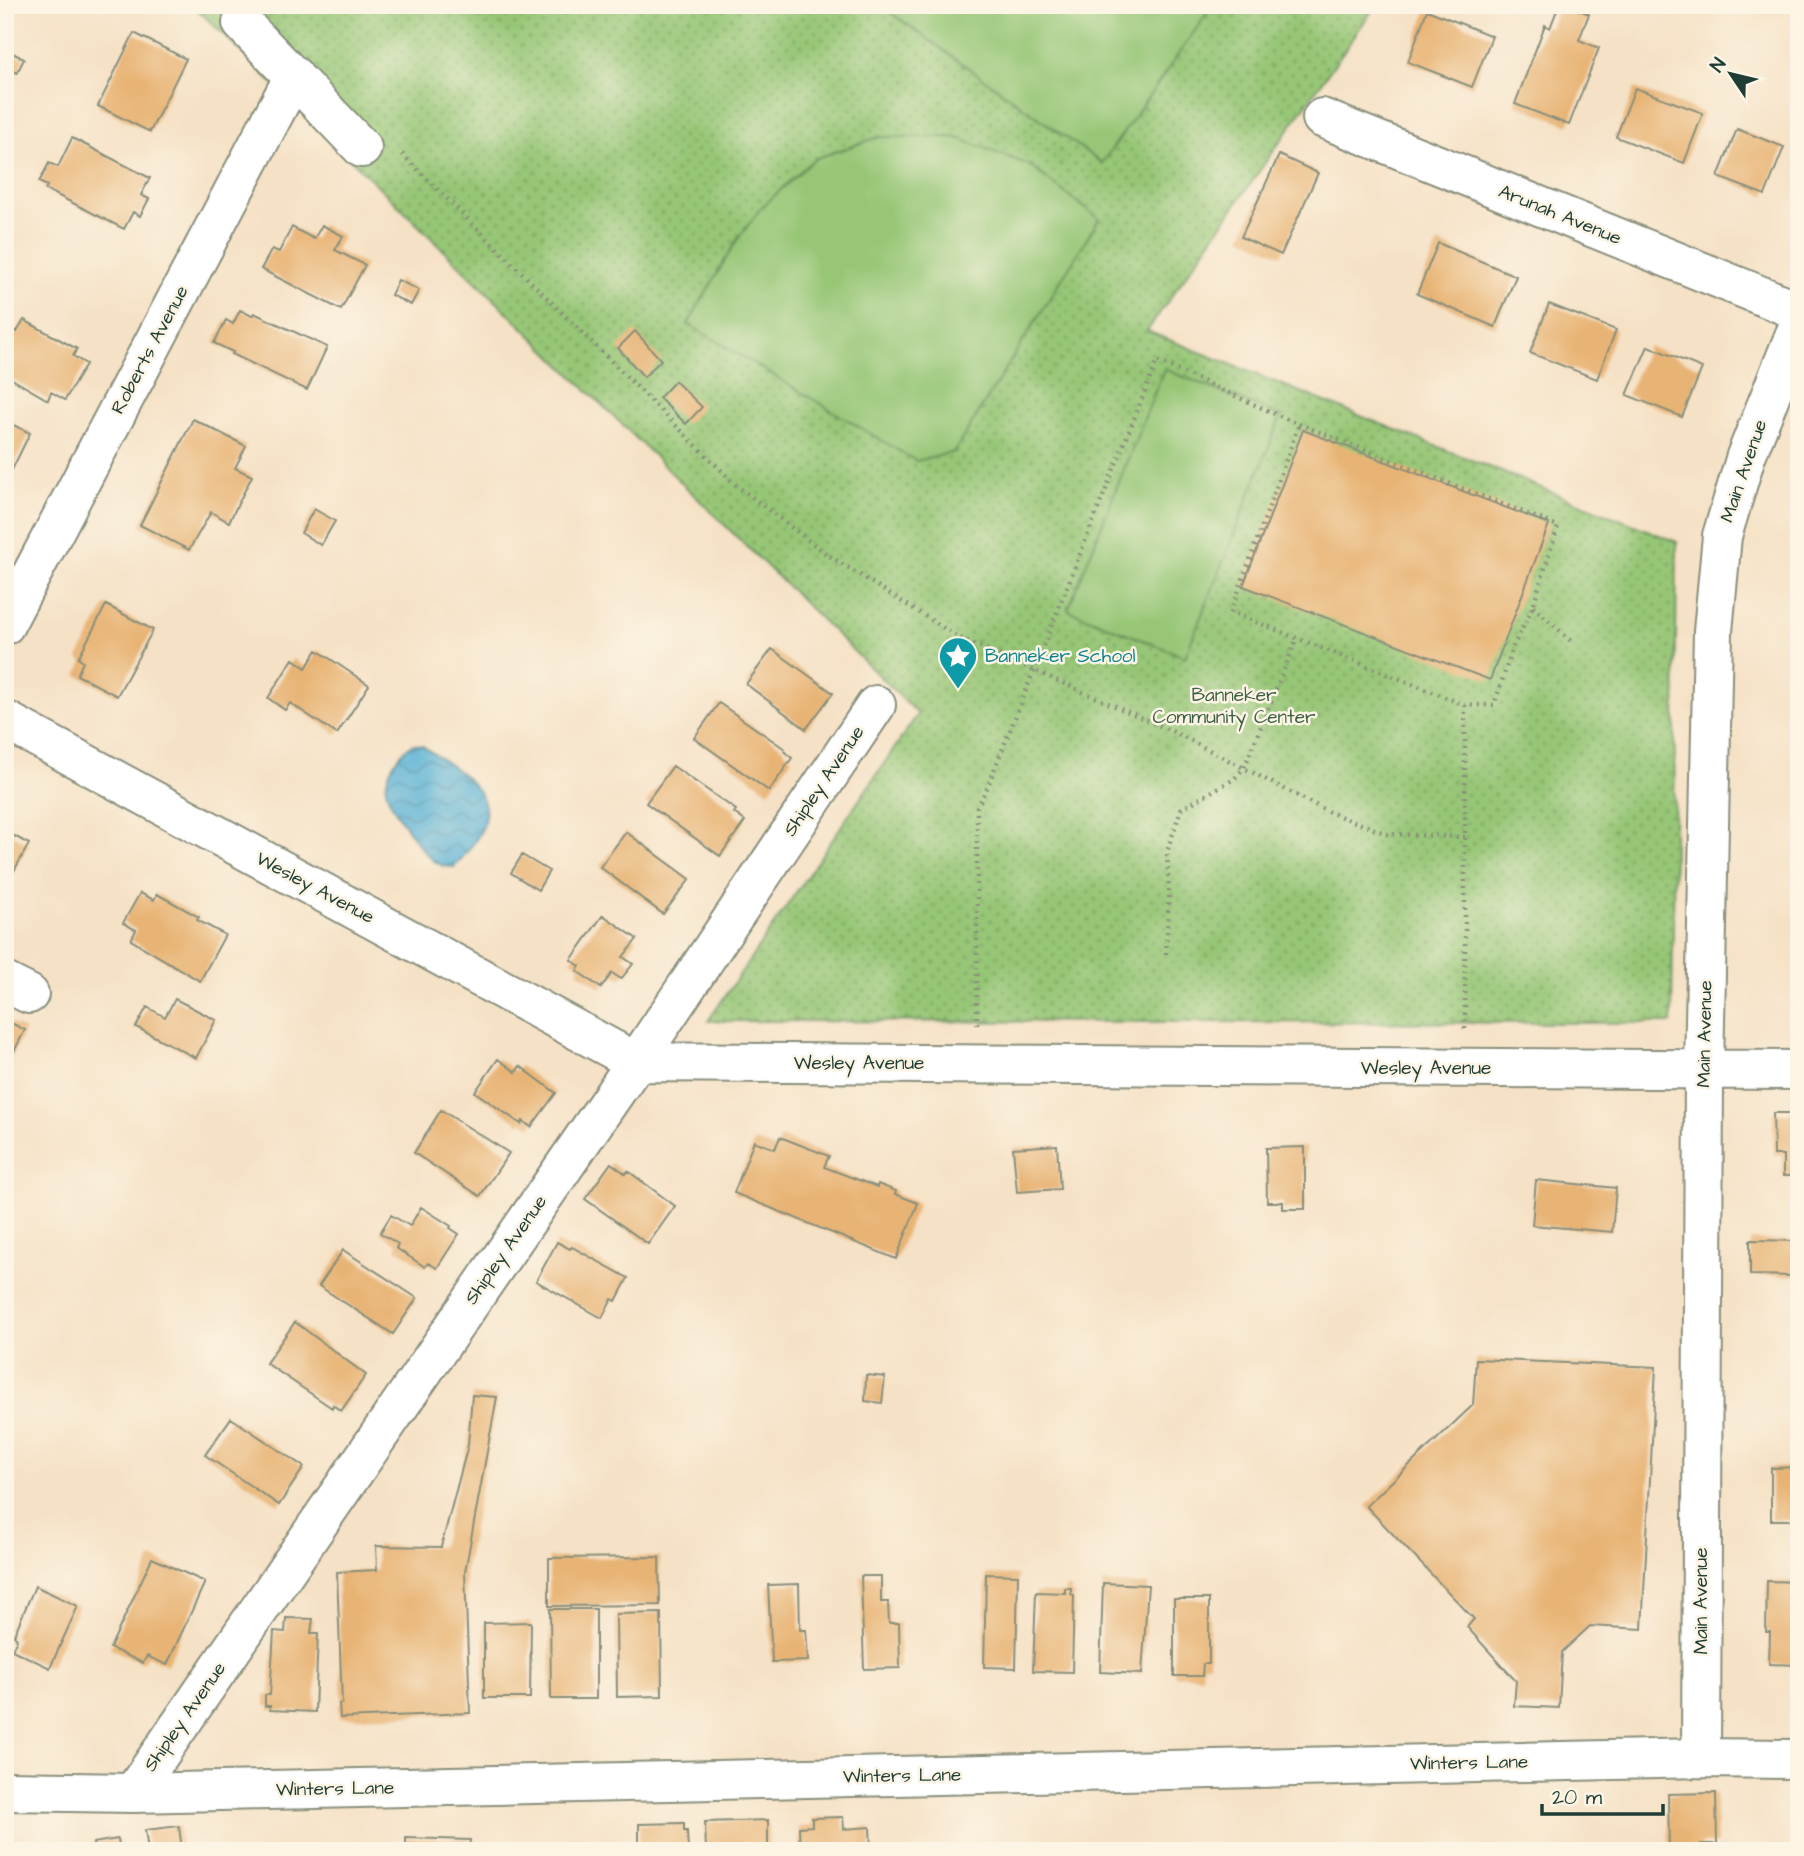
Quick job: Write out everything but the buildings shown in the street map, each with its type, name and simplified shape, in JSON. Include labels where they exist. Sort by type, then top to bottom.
[{"type":"street","points":[[242,23],[362,148]]},
{"type":"street","name":"Roberts Avenue","points":[[5,625],[294,76]]},
{"type":"street","name":"Arunah Avenue","points":[[1322,118],[1799,311]]},
{"type":"street","name":"Main Avenue","points":[[1701,1758],[1704,1070],[1713,631],[1722,536],[1746,456],[1799,324]]},
{"type":"street","name":"Shipley Avenue","points":[[132,1793],[636,1062],[876,705]]},
{"type":"street","name":"Wesley Avenue","points":[[5,720],[636,1062],[1799,1070]]},
{"type":"street","name":"Winters Lane","points":[[5,1791],[132,1793],[1701,1758],[1799,1759]]},
{"type":"path","points":[[362,148],[393,145],[736,485],[825,554],[958,638],[1174,732],[1329,812],[1387,834],[1465,837]]},
{"type":"path","points":[[977,1065],[977,807],[987,788],[1157,361],[1303,426],[1558,526],[1533,606],[1514,647],[1494,705],[1465,705],[1231,612],[1299,424],[1303,426]]},
{"type":"path","points":[[1533,606],[1572,642]]},
{"type":"path","points":[[1166,954],[1169,894],[1167,852],[1181,809],[1234,779],[1244,768],[1297,638]]},
{"type":"path","points":[[1465,705],[1465,1068]]},
{"type":"green space","name":"Banneker Community Center","points":[[193,5],[1376,5],[1147,331],[1677,542],[1672,1023],[708,1021],[918,714]]},
{"type":"green space","points":[[880,5],[1213,5],[1102,163]]},
{"type":"green space","points":[[879,137],[955,137],[1029,165],[1099,219],[954,452],[916,461],[688,324],[735,243],[760,209],[814,159]]},
{"type":"green space","points":[[1164,369],[1281,416],[1185,657],[1068,610]]},
{"type":"water","points":[[413,744],[423,746],[463,775],[482,797],[484,824],[475,841],[454,867],[443,866],[428,856],[413,838],[388,795],[386,788],[391,769],[403,752]]},
{"type":"place","name":"Banneker School","points":[[958,690]]}]
